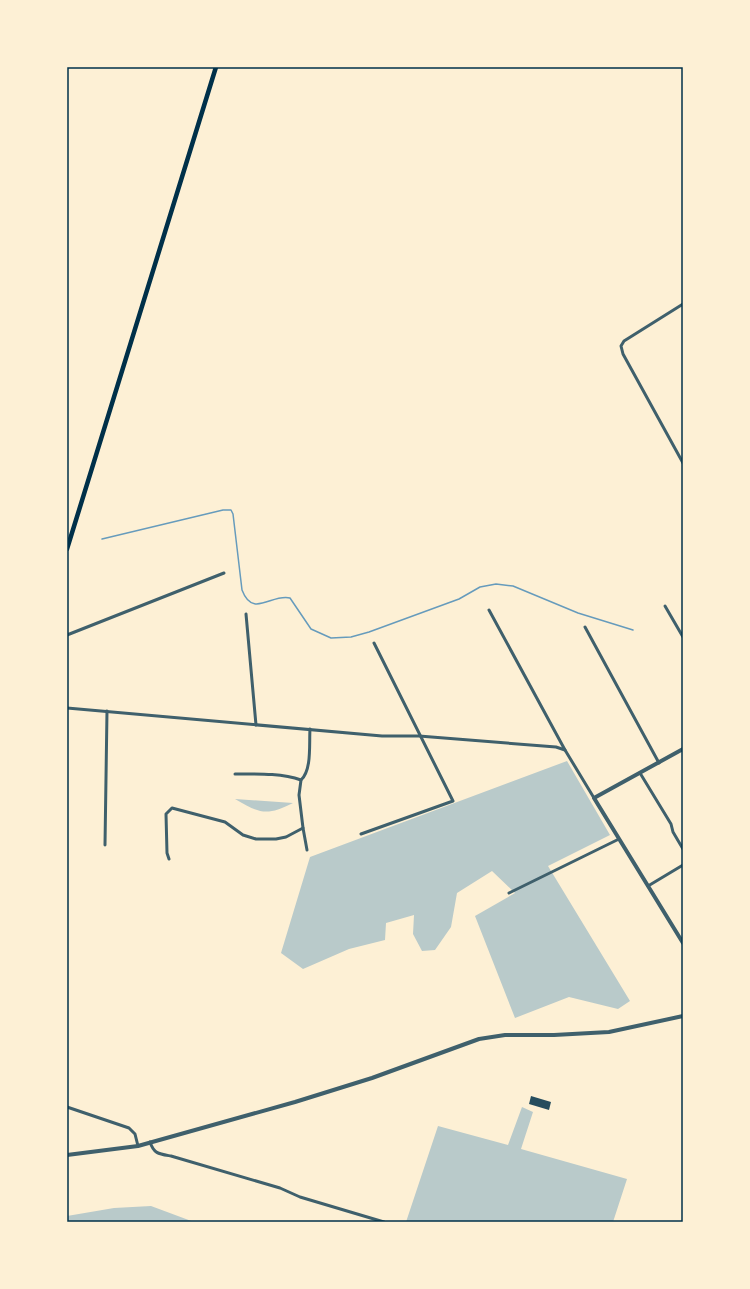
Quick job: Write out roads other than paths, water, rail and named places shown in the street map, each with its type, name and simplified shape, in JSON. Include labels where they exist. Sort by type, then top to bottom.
[{"type":"main road","points":[[67,549],[216,67]]},
{"type":"street","points":[[683,304],[624,341],[621,346],[623,354],[683,463]]},
{"type":"street","points":[[67,635],[224,573]]},
{"type":"street","points":[[665,606],[683,637]]},
{"type":"street","points":[[489,610],[564,750],[683,943]]},
{"type":"street","points":[[246,614],[256,725]]},
{"type":"street","points":[[586,627],[658,763]]},
{"type":"street","points":[[361,834],[453,801],[453,798],[419,736],[374,644]]},
{"type":"street","points":[[67,708],[382,736],[419,736],[564,750]]},
{"type":"street","points":[[105,845],[107,711]]},
{"type":"street","points":[[307,850],[299,795],[301,780],[305,776],[307,768],[310,730]]},
{"type":"street","points":[[594,798],[683,749]]},
{"type":"street","points":[[640,773],[671,824],[673,832],[683,848]]},
{"type":"street","points":[[235,774],[264,774],[301,780]]},
{"type":"street","points":[[169,859],[166,853],[166,814],[172,808],[225,822],[243,835],[256,839],[268,840],[286,837],[303,828]]},
{"type":"street","points":[[508,893],[619,839]]},
{"type":"street","points":[[648,886],[664,874],[683,865]]},
{"type":"street","points":[[67,1155],[138,1146],[350,1086],[479,1039],[505,1034],[554,1035],[609,1032],[683,1016]]},
{"type":"street","points":[[67,1107],[128,1128],[135,1134],[138,1146]]},
{"type":"street","points":[[150,1142],[152,1150],[158,1154],[171,1156],[228,1174],[280,1188],[300,1197],[384,1222]]},
{"type":"waterway","points":[[102,539],[223,510],[231,510],[233,514],[242,590],[246,598],[252,603],[257,604],[283,597],[290,598],[311,629],[331,638],[351,637],[369,632],[459,599],[480,587],[496,584],[513,586],[578,613],[633,630]]}]
